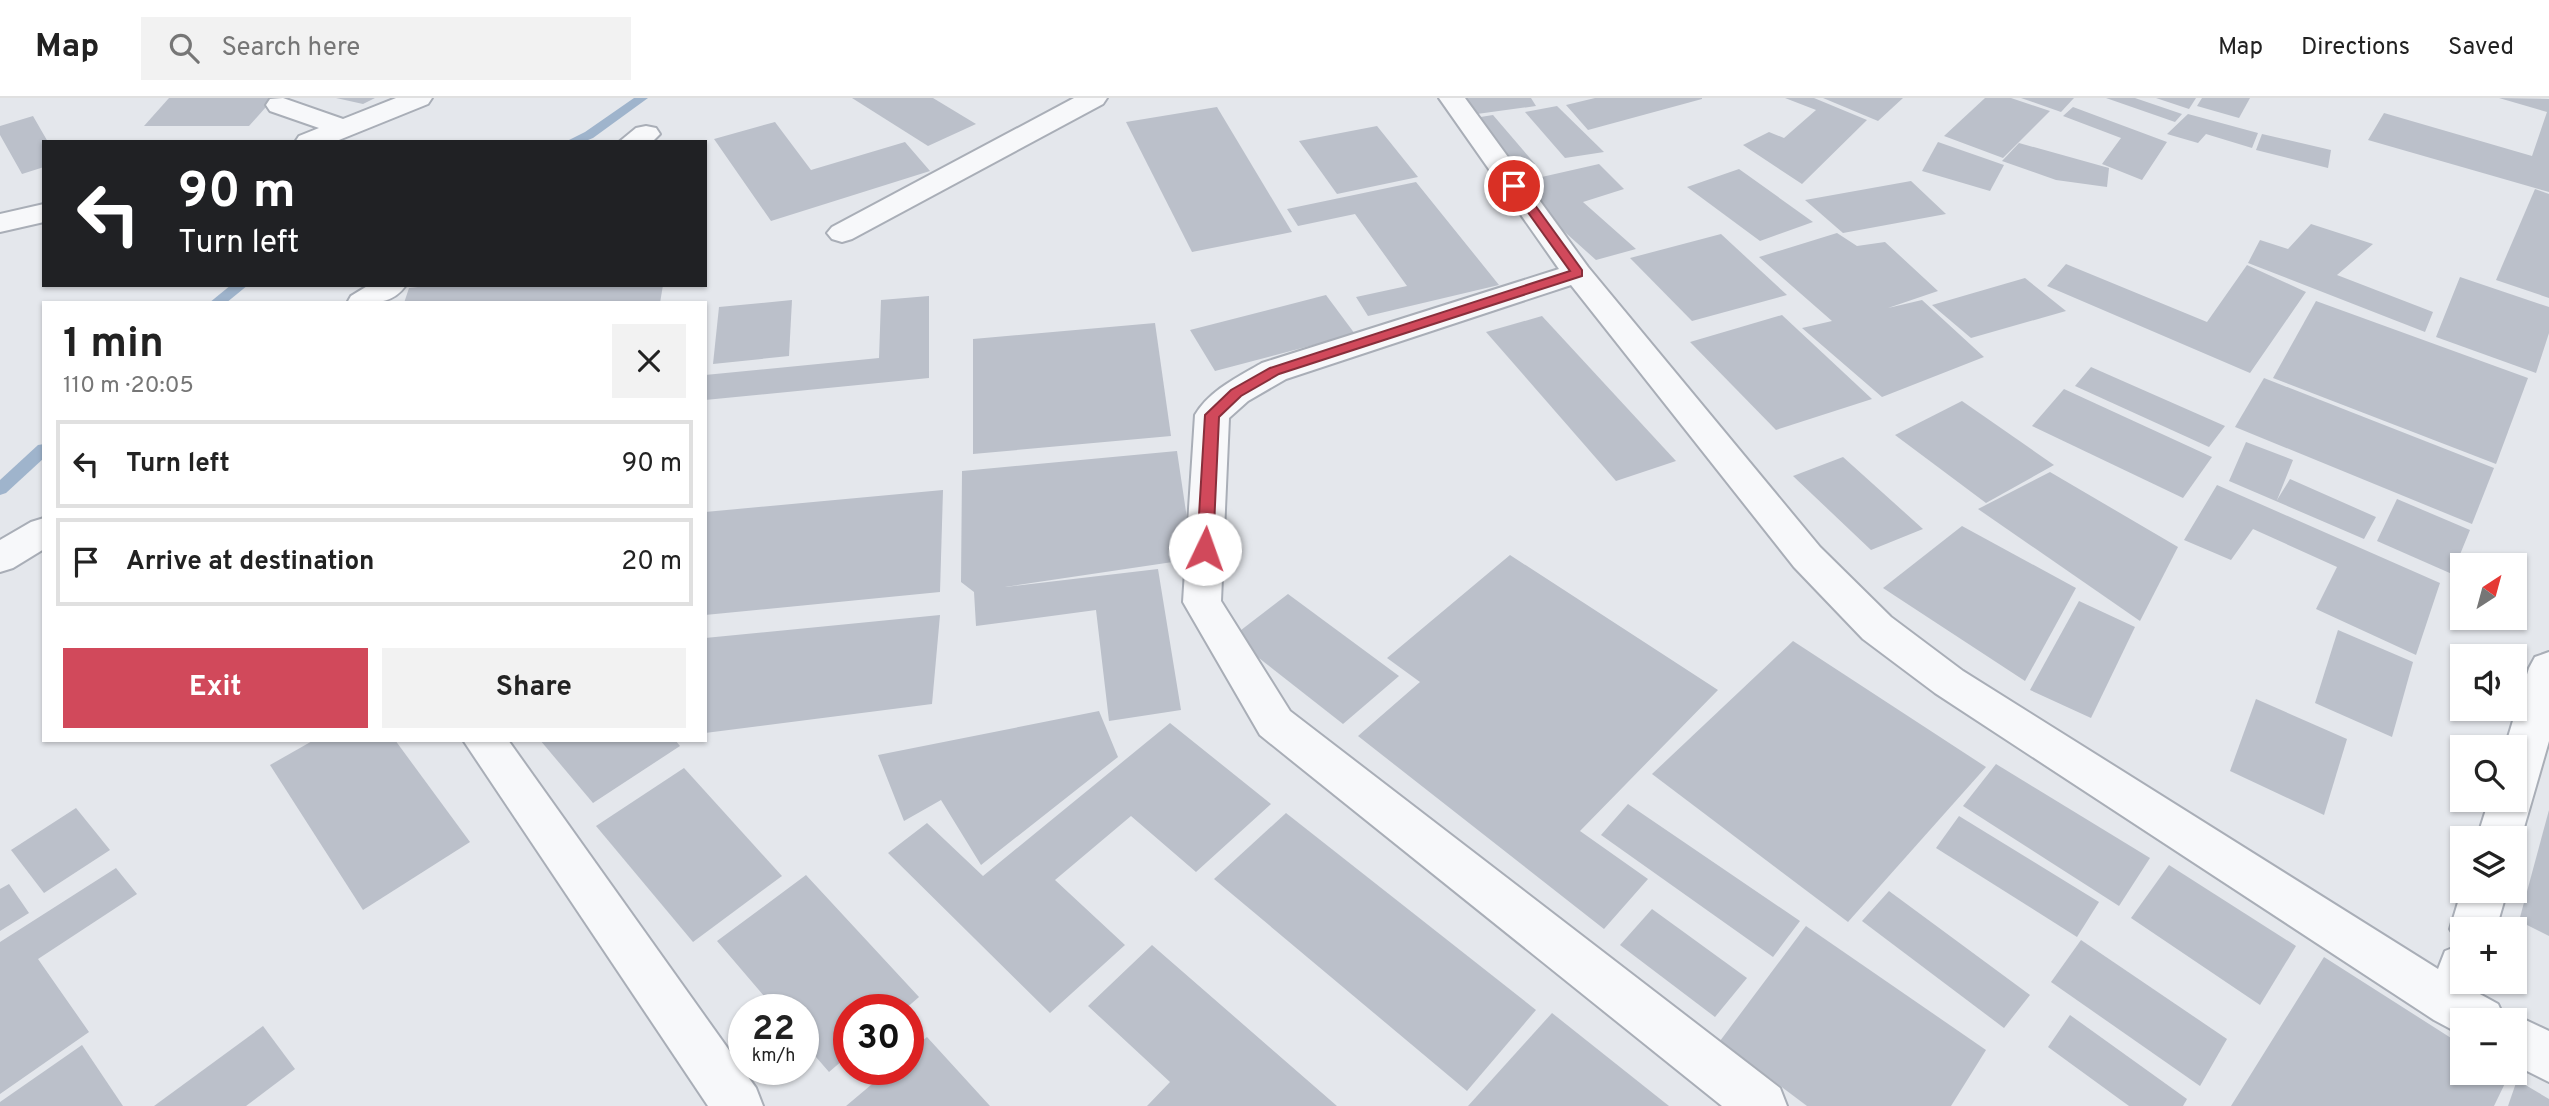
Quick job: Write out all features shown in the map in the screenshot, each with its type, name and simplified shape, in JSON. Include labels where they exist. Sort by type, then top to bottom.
[{"type":"street","points":[[314,140],[419,98]]},
{"type":"street","points":[[842,233],[1094,98]]},
{"type":"street","points":[[1452,98],[1577,273],[1807,557],[1877,628],[1949,682],[2465,997]]},
{"type":"street","points":[[279,105],[343,128]]},
{"type":"street","points":[[0,223],[42,213]]},
{"type":"street","points":[[1577,273],[1275,371],[1236,393],[1212,415],[1202,602],[1275,723],[1762,1106]]},
{"type":"street","points":[[365,301],[388,287]]},
{"type":"street","points":[[0,558],[42,532]]},
{"type":"street","points":[[2527,744],[2549,668]]},
{"type":"street","points":[[485,742],[738,1106]]},
{"type":"street","points":[[2527,1046],[2549,1058]]},
{"type":"building","points":[[169,98],[274,98],[249,126],[144,126]]},
{"type":"building","points":[[336,98],[375,98],[363,104]]},
{"type":"building","points":[[852,98],[933,98],[976,124],[928,146]]},
{"type":"building","points":[[1440,98],[1531,98],[1536,106],[1455,117]]},
{"type":"building","points":[[1595,98],[1702,99],[1588,130],[1566,105]]},
{"type":"building","points":[[1785,98],[1814,98],[1867,120],[1802,184],[1743,145],[1769,132],[1784,138],[1816,110]]},
{"type":"building","points":[[1823,98],[1903,98],[1878,121]]},
{"type":"building","points":[[1985,98],[2011,98],[2050,111],[2003,158],[1944,136]]},
{"type":"building","points":[[2021,98],[2074,98],[2061,112]]},
{"type":"building","points":[[2106,98],[2135,98],[2182,114],[2175,122]]},
{"type":"building","points":[[2156,98],[2196,98],[2189,109]]},
{"type":"building","points":[[2202,98],[2250,98],[2239,118],[2197,106]]},
{"type":"building","points":[[2499,98],[2549,99],[2549,192],[2368,140],[2384,113],[2532,156],[2547,112]]},
{"type":"building","points":[[1557,106],[1604,152],[1565,158],[1525,112]]},
{"type":"building","points":[[1217,107],[1292,232],[1192,252],[1126,122]]},
{"type":"building","points":[[2073,107],[2167,142],[2142,180],[2102,164],[2121,138],[2063,116]]},
{"type":"building","points":[[2188,114],[2258,133],[2252,148],[2206,134],[2198,143],[2167,134]]},
{"type":"building","points":[[1493,115],[1535,164],[1503,171],[1456,121]]},
{"type":"building","points":[[33,116],[47,140],[42,140],[42,168],[22,174],[0,135],[0,126]]},
{"type":"building","points":[[775,122],[811,170],[905,142],[930,171],[771,221],[714,139]]},
{"type":"building","points":[[1377,126],[1418,177],[1337,194],[1299,141]]},
{"type":"building","points":[[2262,134],[2331,150],[2328,168],[2256,150]]},
{"type":"building","points":[[1938,142],[2004,165],[1990,191],[1922,171]]},
{"type":"building","points":[[2019,143],[2109,168],[2107,187],[2056,180],[2002,161]]},
{"type":"building","points":[[1599,164],[1624,189],[1583,202],[1636,249],[1596,260],[1511,184]]},
{"type":"building","points":[[1739,169],[1813,222],[1760,241],[1687,187]]},
{"type":"building","points":[[1911,181],[1946,214],[1843,233],[1805,200]]},
{"type":"building","points":[[1416,182],[1499,285],[1368,316],[1356,297],[1407,286],[1355,214],[1298,226],[1287,209]]},
{"type":"building","points":[[2535,189],[2549,194],[2549,298],[2496,280]]},
{"type":"building","points":[[2311,224],[2373,244],[2337,275],[2433,312],[2425,332],[2248,263],[2260,240],[2288,249]]},
{"type":"building","points":[[1837,233],[1857,246],[1885,242],[1938,291],[1888,308],[1922,300],[1984,357],[1882,397],[1802,328],[1832,321],[1759,257]]},
{"type":"building","points":[[1721,234],[1787,295],[1692,321],[1630,258]]},
{"type":"building","points":[[2066,264],[2207,322],[2247,265],[2306,292],[2250,373],[2047,286]]},
{"type":"building","points":[[2460,277],[2549,307],[2549,333],[2536,373],[2436,337]]},
{"type":"building","points":[[2025,278],[2066,311],[1971,338],[1932,305]]},
{"type":"building","points":[[663,287],[660,301],[405,301],[409,288]]},
{"type":"building","points":[[1326,295],[1355,334],[1215,371],[1190,330]]},
{"type":"building","points":[[929,296],[929,378],[707,400],[707,375],[879,358],[881,300]]},
{"type":"building","points":[[792,300],[789,356],[713,364],[719,307]]},
{"type":"building","points":[[2316,301],[2528,378],[2496,464],[2273,378]]},
{"type":"building","points":[[1782,315],[1872,399],[1776,430],[1690,342]]},
{"type":"building","points":[[1542,316],[1676,461],[1616,481],[1486,332]]},
{"type":"building","points":[[1155,323],[1171,436],[973,454],[973,339]]},
{"type":"building","points":[[2091,367],[2225,426],[2209,447],[2075,386]]},
{"type":"building","points":[[2264,378],[2494,468],[2472,524],[2235,427]]},
{"type":"building","points":[[2064,389],[2212,457],[2183,498],[2032,426]]},
{"type":"building","points":[[1962,401],[2054,465],[1986,503],[1895,435]]},
{"type":"building","points":[[2246,442],[2293,460],[2277,500],[2290,479],[2376,517],[2364,539],[2229,481]]},
{"type":"building","points":[[1177,451],[1193,559],[1005,587],[1158,569],[1181,710],[1109,721],[1096,610],[976,626],[974,592],[961,582],[962,471]]},
{"type":"building","points":[[1843,457],[1923,529],[1871,550],[1793,476]]},
{"type":"building","points":[[2050,472],[2178,547],[2140,621],[1978,509]]},
{"type":"building","points":[[2217,485],[2440,583],[2416,655],[2316,609],[2337,567],[2253,529],[2231,560],[2184,540]]},
{"type":"building","points":[[943,490],[940,592],[707,615],[707,512]]},
{"type":"building","points":[[2397,499],[2470,530],[2461,553],[2450,553],[2450,573],[2377,541]]},
{"type":"building","points":[[1962,526],[2076,588],[2025,681],[1883,588]]},
{"type":"building","points":[[1510,555],[1718,690],[1580,831],[1648,879],[1604,929],[1358,736],[1420,682],[1387,658]]},
{"type":"building","points":[[1288,594],[1399,676],[1343,724],[1232,637]]},
{"type":"building","points":[[2079,601],[2135,627],[2091,718],[2030,690]]},
{"type":"building","points":[[940,615],[932,704],[707,733],[707,638]]},
{"type":"building","points":[[2338,630],[2413,662],[2392,737],[2315,703]]},
{"type":"building","points":[[1793,641],[1986,767],[1848,922],[1652,774]]},
{"type":"building","points":[[2256,699],[2347,739],[2324,815],[2230,771]]},
{"type":"building","points":[[1099,711],[1118,757],[981,865],[941,800],[904,821],[878,755]]},
{"type":"building","points":[[1170,723],[1271,804],[1196,872],[1131,816],[1055,880],[1125,945],[1050,1013],[888,853],[927,823],[983,876]]},
{"type":"building","points":[[310,742],[396,742],[470,842],[363,910],[270,765]]},
{"type":"building","points":[[542,742],[677,742],[680,746],[593,803]]},
{"type":"building","points":[[1996,764],[2150,858],[2119,906],[1963,806]]},
{"type":"building","points":[[684,768],[782,876],[693,942],[596,826]]},
{"type":"building","points":[[1628,804],[1800,921],[1773,957],[1601,835]]},
{"type":"building","points":[[76,808],[110,850],[44,893],[11,850]]},
{"type":"building","points":[[2549,810],[2549,936],[2527,925],[2527,917],[2520,917],[2524,903],[2527,903],[2527,891]]},
{"type":"building","points":[[1286,813],[1536,1010],[1467,1091],[1214,879]]},
{"type":"building","points":[[1959,816],[2099,902],[2077,937],[1936,848]]},
{"type":"building","points":[[2169,865],[2296,946],[2260,1005],[2131,918]]},
{"type":"building","points":[[116,868],[137,894],[38,959],[89,1032],[0,1094],[0,942]]},
{"type":"building","points":[[806,875],[916,994],[833,994],[833,1069],[829,1072],[819,1060],[819,994],[762,994],[717,941]]},
{"type":"building","points":[[9,884],[29,913],[0,931],[0,889]]},
{"type":"building","points":[[1889,891],[2030,995],[2004,1028],[1862,921]]},
{"type":"building","points":[[1652,909],[1747,978],[1715,1017],[1620,945]]},
{"type":"building","points":[[1806,926],[1986,1050],[1951,1106],[1807,1106],[1720,1041]]},
{"type":"building","points":[[2081,940],[2227,1039],[2200,1086],[2051,982]]},
{"type":"building","points":[[1152,945],[1337,1106],[1147,1106],[1170,1082],[1088,1006]]},
{"type":"building","points":[[2324,957],[2450,1037],[2450,1085],[2504,1085],[2494,1106],[2231,1106]]},
{"type":"building","points":[[1552,1013],[1669,1106],[1468,1106]]},
{"type":"building","points":[[2070,1015],[2187,1099],[2183,1106],[2129,1106],[2048,1047]]},
{"type":"building","points":[[263,1026],[295,1069],[246,1106],[154,1106]]},
{"type":"building","points":[[927,1037],[990,1106],[846,1106],[871,1085],[924,1085],[924,1040]]},
{"type":"building","points":[[82,1045],[123,1106],[0,1106],[0,1102]]},
{"type":"building","points":[[2515,1085],[2525,1085],[2549,1099],[2549,1106],[2508,1106]]},
{"type":"waterway","points":[[576,140],[589,135],[642,98]]},
{"type":"waterway","points":[[219,301],[238,287]]},
{"type":"waterway","points":[[0,489],[42,451]]},
{"type":"route","points":[[1205,549],[1212,415],[1236,393],[1275,371],[1577,273],[1514,186]]}]
